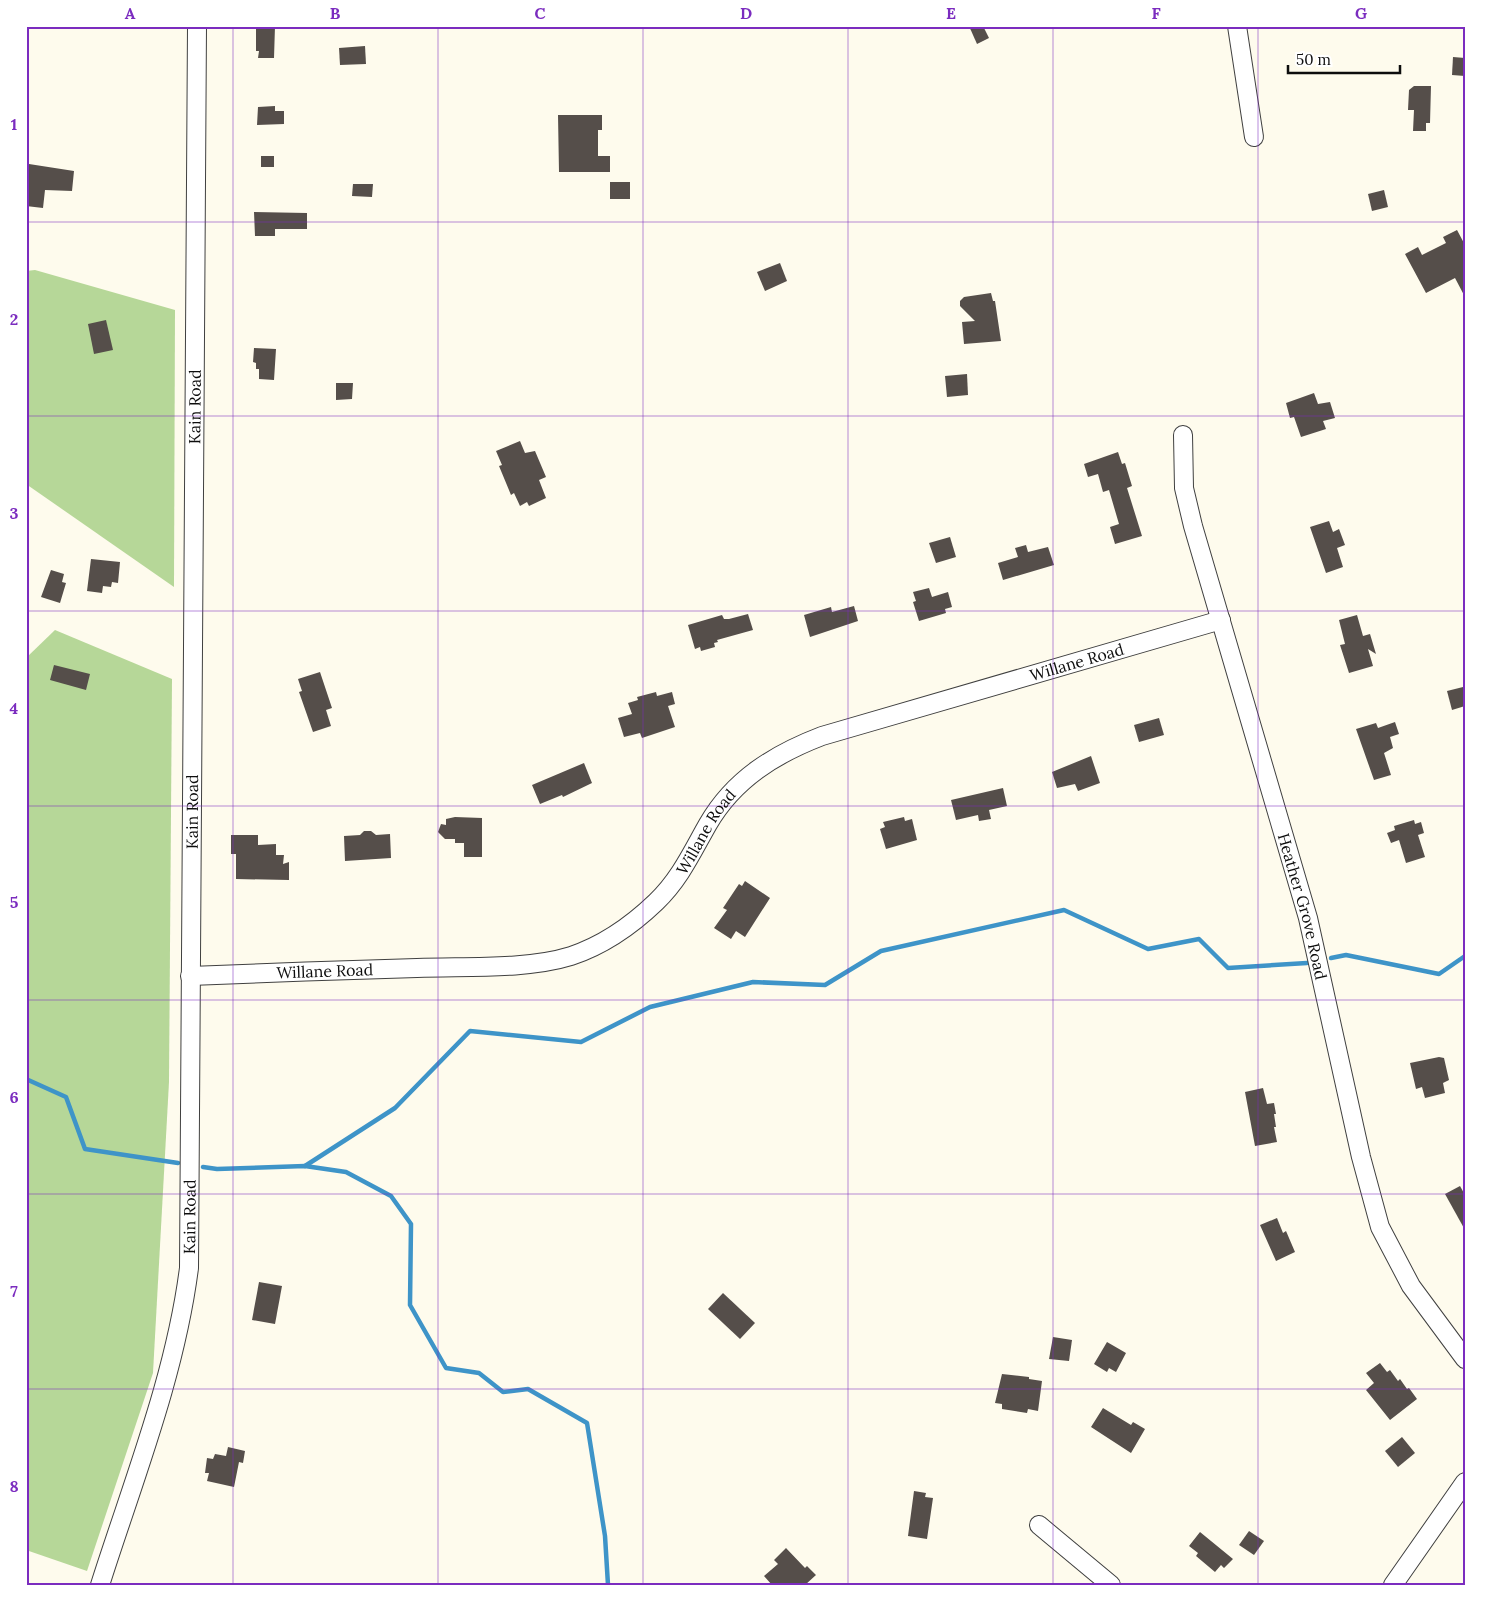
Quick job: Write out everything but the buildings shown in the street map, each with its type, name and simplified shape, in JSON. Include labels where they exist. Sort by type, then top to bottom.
[{"type":"street","name":"Kain Road","points":[[100,1585],[157,1408],[183,1312],[190,1225],[197,26]]},
{"type":"street","points":[[1237,26],[1254,137]]},
{"type":"street","name":"Heather Grove Road","points":[[1183,435],[1184,488],[1193,526],[1308,918],[1361,1157],[1380,1226],[1411,1286],[1465,1359]]},
{"type":"street","name":"Willane Road","points":[[190,976],[477,967],[535,963],[569,956],[591,948],[619,933],[657,901],[678,878],[717,809],[738,786],[775,757],[829,734],[1221,620]]},
{"type":"street","points":[[1393,1585],[1465,1482]]},
{"type":"street","points":[[1039,1525],[1111,1585]]},
{"type":"green space","points":[[35,270],[175,310],[174,587],[26,484],[26,271]]},
{"type":"green space","points":[[55,630],[172,679],[169,1082],[153,1373],[87,1571],[26,1550],[26,658]]},
{"type":"waterway","points":[[305,1166],[395,1108],[470,1031],[581,1042],[650,1007],[753,982],[825,985],[881,951],[1064,910],[1148,949],[1199,939],[1228,968],[1307,963]]},
{"type":"waterway","points":[[1331,958],[1346,955],[1439,974],[1465,956]]},
{"type":"waterway","points":[[26,1079],[66,1097],[85,1149],[178,1163]]},
{"type":"waterway","points":[[203,1167],[217,1169],[305,1166],[346,1172],[391,1196],[411,1224],[410,1305],[446,1368],[479,1373],[503,1392],[528,1389],[587,1423],[605,1536],[608,1585]]}]
